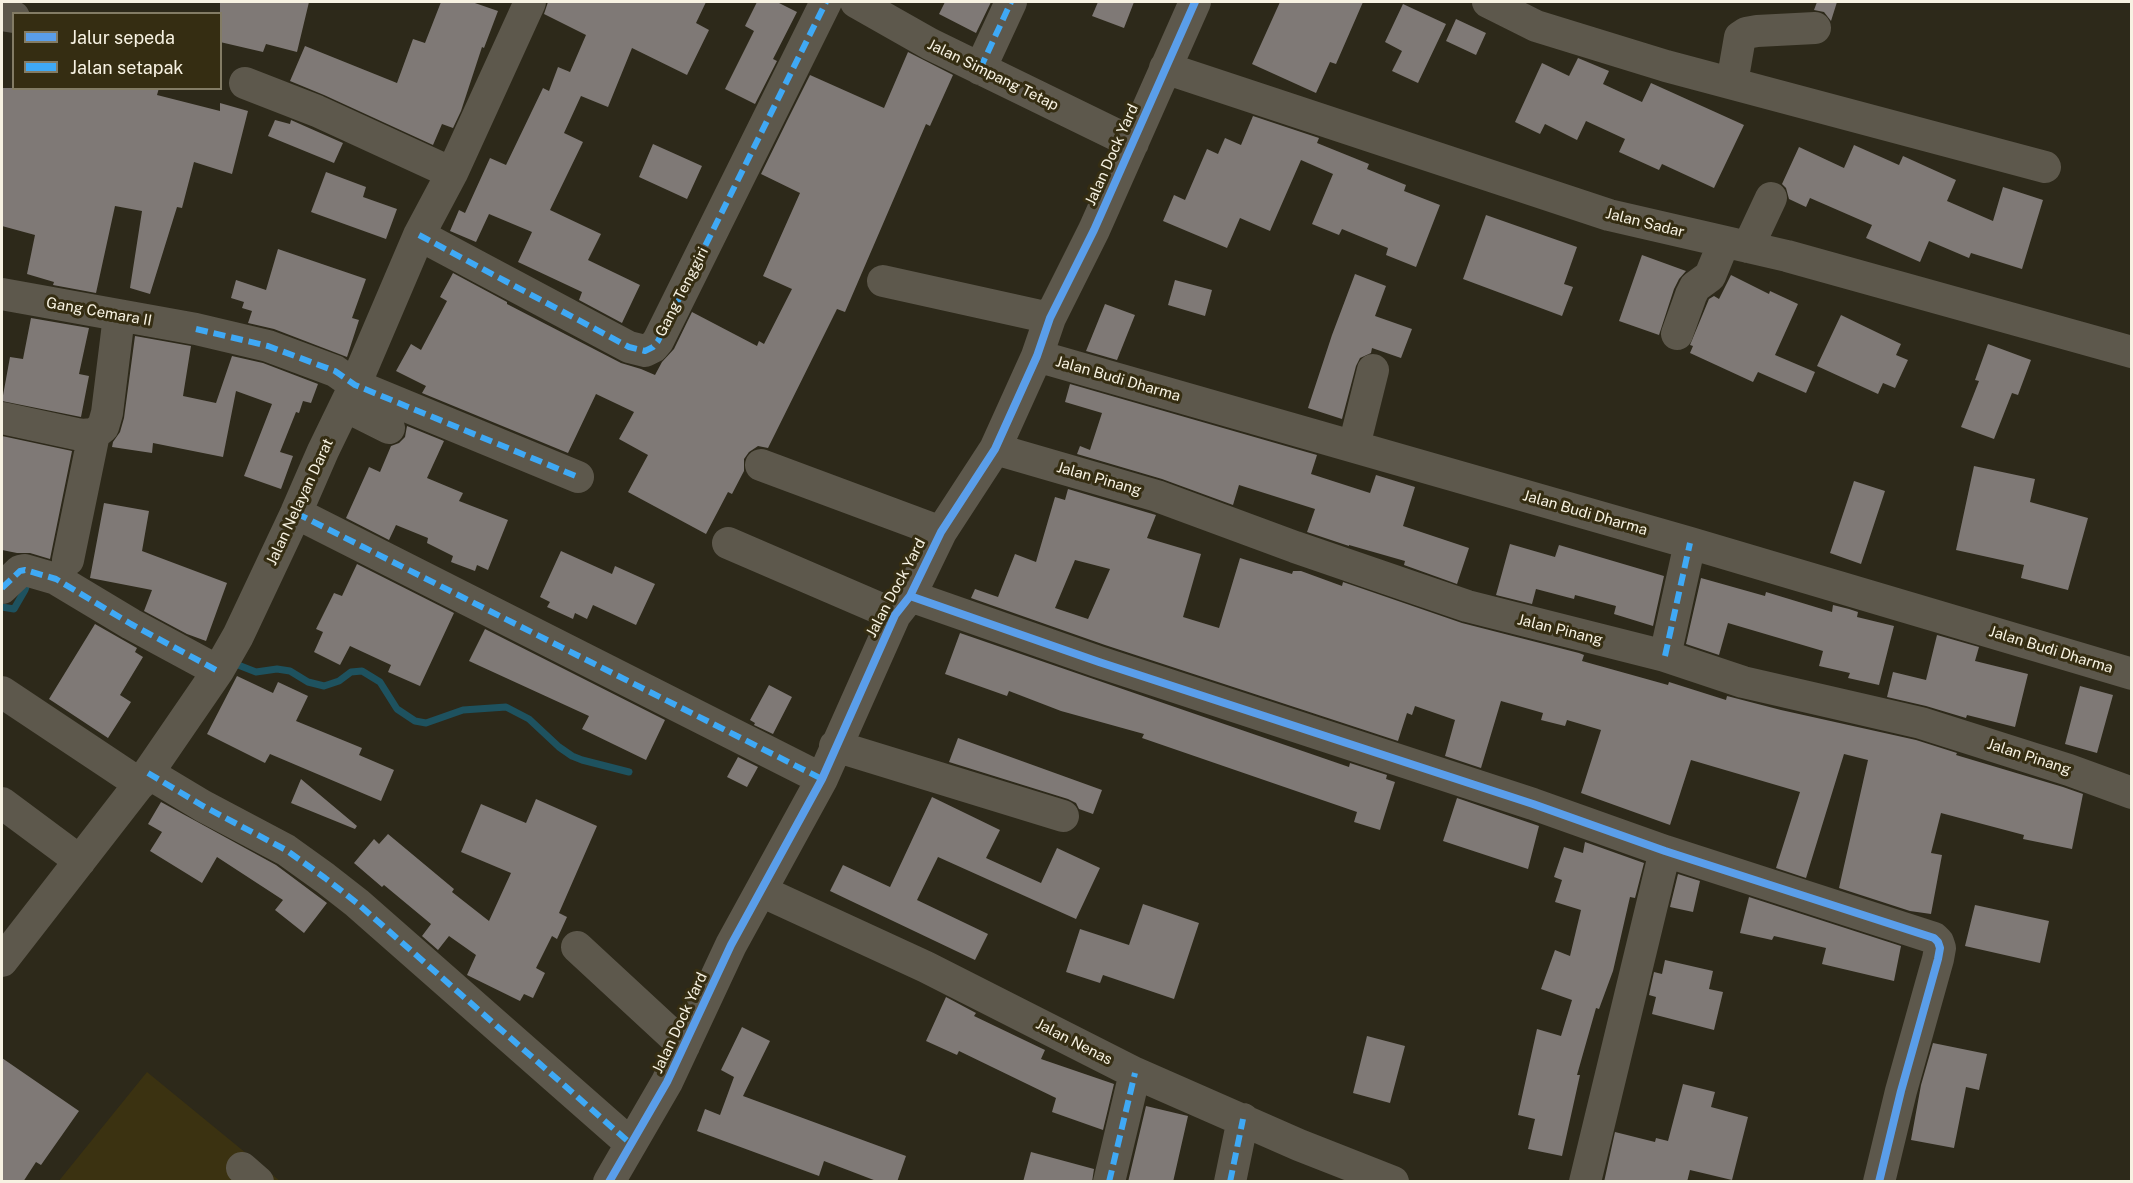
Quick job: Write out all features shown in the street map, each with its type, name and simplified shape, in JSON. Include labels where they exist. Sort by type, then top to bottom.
[{"type":"street","name":"Jalan Nelayan Darat","points":[[2,961],[144,779],[238,636],[350,396],[419,235],[452,173],[530,2]]},
{"type":"street","name":"Gang Tenggiri","points":[[419,235],[629,347],[645,351],[653,347],[826,2]]},
{"type":"street","name":"Jalan Simpang Tetap","points":[[860,2],[930,44],[1133,143]]},
{"type":"street","points":[[980,69],[1011,2]]},
{"type":"street","name":"Jalan Dock Yard","points":[[609,1182],[667,1082],[731,945],[822,779],[835,746],[940,532],[994,448],[1037,356],[1050,318],[1133,143],[1196,2]]},
{"type":"street","points":[[1488,2],[1541,14],[1666,66],[2045,167]]},
{"type":"street","points":[[1732,83],[1740,37],[1757,31],[1815,28]]},
{"type":"street","name":"Jalan Sadar","points":[[1165,68],[1609,215],[1787,256],[2132,352]]},
{"type":"street","points":[[245,83],[317,111],[452,173]]},
{"type":"street","points":[[1677,334],[1695,287],[1710,276],[1771,198]]},
{"type":"street","points":[[883,281],[1050,318]]},
{"type":"street","name":"Gang Cemara II","points":[[2,294],[196,329],[267,346],[335,371],[350,396]]},
{"type":"street","points":[[2,417],[81,435],[94,434],[103,427],[107,413],[119,316]]},
{"type":"street","name":"Jalan Budi Dharma","points":[[1037,356],[1690,543],[2132,674]]},
{"type":"street","points":[[1354,446],[1373,370]]},
{"type":"street","points":[[350,396],[389,428]]},
{"type":"street","points":[[350,396],[578,477]]},
{"type":"street","points":[[68,560],[94,434]]},
{"type":"street","name":"Jalan Pinang","points":[[994,448],[1158,496],[1295,547],[1467,606],[1665,656],[1743,682],[1921,723],[2069,770],[2132,793]]},
{"type":"street","points":[[761,465],[940,532]]},
{"type":"street","points":[[296,513],[822,779]]},
{"type":"street","points":[[728,543],[903,606],[1099,662],[1533,804],[1665,851],[1934,938],[1938,942],[1938,959],[1900,1091],[1879,1182]]},
{"type":"street","points":[[1665,656],[1690,543]]},
{"type":"street","points":[[21,577],[56,579],[131,624],[219,668]]},
{"type":"street","points":[[2,692],[144,779],[203,806],[286,850],[325,878],[366,911],[631,1144]]},
{"type":"street","points":[[835,746],[1063,816]]},
{"type":"street","points":[[2,803],[80,861]]},
{"type":"street","points":[[1585,1182],[1665,851]]},
{"type":"street","name":"Jalan Nenas","points":[[760,891],[926,967],[1135,1073],[1299,1144],[1392,1181]]},
{"type":"street","points":[[577,947],[684,1046]]},
{"type":"street","points":[[1109,1182],[1135,1073]]},
{"type":"street","points":[[1230,1182],[1244,1119]]},
{"type":"shaded area","points":[[147,1072],[280,1181],[58,1182]]},
{"type":"building","points":[[220,2],[309,2],[297,52],[266,44],[263,52],[222,42],[222,12],[220,12]]},
{"type":"building","points":[[441,2],[472,2],[498,11],[484,48],[482,47],[461,111],[453,128],[442,124],[433,145],[290,81],[305,46],[397,83],[413,39],[425,43]]},
{"type":"building","points":[[548,2],[706,2],[696,23],[709,30],[687,75],[632,48],[608,107],[581,96],[564,133],[583,142],[550,210],[601,234],[588,260],[640,285],[622,323],[579,300],[582,292],[518,262],[532,232],[489,214],[476,242],[450,231],[459,210],[465,213],[490,158],[506,165],[543,88],[549,91],[558,67],[570,72],[586,35],[544,14]]},
{"type":"building","points":[[757,2],[777,2],[797,12],[773,59],[777,61],[755,104],[725,89],[754,31],[745,26]]},
{"type":"building","points":[[945,2],[991,2],[976,33],[939,14]]},
{"type":"building","points":[[1098,2],[1134,2],[1124,28],[1092,16]]},
{"type":"building","points":[[1280,2],[1363,2],[1336,64],[1330,62],[1316,93],[1252,64]]},
{"type":"building","points":[[1817,2],[1837,2],[1831,21],[1824,12],[1814,10]]},
{"type":"building","points":[[1403,4],[1446,24],[1418,83],[1392,71],[1402,51],[1385,42]]},
{"type":"building","points":[[1456,19],[1486,33],[1476,55],[1446,41]]},
{"type":"building","points":[[908,52],[953,75],[930,126],[926,124],[845,312],[837,309],[768,448],[758,446],[749,452],[744,459],[744,471],[732,494],[728,492],[706,534],[628,492],[648,455],[619,439],[634,412],[596,394],[568,453],[422,393],[426,386],[396,371],[411,344],[421,350],[447,301],[440,297],[453,273],[507,304],[621,363],[655,375],[662,362],[674,349],[692,312],[757,346],[759,341],[764,344],[792,289],[763,276],[800,193],[761,174],[787,121],[810,75],[884,108]]},
{"type":"building","points":[[1578,58],[1609,71],[1603,84],[1642,102],[1651,83],[1744,125],[1714,188],[1662,164],[1659,170],[1619,152],[1625,139],[1586,121],[1577,140],[1545,124],[1540,134],[1515,122],[1542,63],[1569,76]]},
{"type":"building","points":[[2,88],[12,88],[12,90],[158,90],[157,95],[220,111],[220,103],[248,111],[232,174],[194,162],[182,208],[177,207],[150,294],[130,288],[142,211],[115,206],[96,293],[53,285],[54,282],[27,274],[35,235],[2,226]]},
{"type":"building","points":[[1253,116],[1319,138],[1317,143],[1369,164],[1367,169],[1406,185],[1404,191],[1440,205],[1416,267],[1386,255],[1388,248],[1342,229],[1339,235],[1312,224],[1333,174],[1301,160],[1270,231],[1240,218],[1227,248],[1163,221],[1174,195],[1185,200],[1207,149],[1218,154],[1225,138],[1241,145]]},
{"type":"building","points":[[275,120],[290,124],[291,120],[343,143],[334,163],[268,136]]},
{"type":"building","points":[[653,144],[702,166],[687,199],[639,177]]},
{"type":"building","points":[[1854,145],[1899,165],[1903,156],[1956,180],[1947,201],[1993,221],[2003,187],[2043,200],[2022,269],[1971,253],[1969,258],[1929,241],[1920,262],[1866,238],[1872,225],[1810,198],[1806,207],[1789,199],[1786,188],[1782,184],[1799,147],[1844,168]]},
{"type":"building","points":[[326,172],[366,187],[363,197],[397,209],[386,239],[311,212]]},
{"type":"building","points":[[1486,215],[1577,247],[1564,284],[1573,287],[1562,316],[1463,279]]},
{"type":"building","points":[[278,249],[366,279],[352,318],[359,320],[347,357],[274,329],[248,323],[252,311],[242,308],[244,302],[231,298],[236,280],[266,290]]},
{"type":"building","points":[[1642,255],[1686,271],[1674,289],[1659,335],[1619,321]]},
{"type":"building","points":[[1355,274],[1386,286],[1375,316],[1412,329],[1401,358],[1372,348],[1371,353],[1360,358],[1342,419],[1308,408]]},
{"type":"building","points":[[1731,275],[1769,294],[1770,291],[1798,304],[1775,355],[1815,372],[1806,393],[1758,372],[1753,382],[1690,353],[1693,346],[1690,345],[1709,299],[1714,296],[1719,299]]},
{"type":"building","points":[[1175,280],[1212,290],[1205,316],[1168,305]]},
{"type":"building","points":[[1105,304],[1135,315],[1117,360],[1086,351]]},
{"type":"building","points":[[1841,315],[1901,344],[1896,355],[1908,360],[1895,388],[1883,383],[1878,394],[1817,366]]},
{"type":"building","points":[[31,318],[89,328],[79,374],[89,376],[81,417],[2,401],[10,357],[23,359]]},
{"type":"building","points":[[135,336],[191,346],[183,396],[216,403],[232,356],[263,363],[318,384],[311,403],[303,401],[299,413],[296,412],[280,452],[293,456],[281,489],[244,476],[272,404],[236,391],[223,457],[153,443],[152,453],[112,447],[124,418]]},
{"type":"building","points":[[1988,344],[2031,360],[2018,395],[2012,393],[1994,439],[1961,427],[1979,381],[1975,380]]},
{"type":"building","points":[[1070,384],[1317,455],[1311,474],[1370,493],[1376,475],[1415,487],[1403,526],[1469,548],[1457,584],[1404,565],[1405,561],[1307,532],[1315,509],[1239,485],[1233,505],[1162,479],[1077,454],[1080,446],[1090,450],[1102,413],[1065,402]]},
{"type":"building","points":[[407,426],[444,441],[427,478],[463,493],[459,501],[508,520],[488,570],[477,565],[475,571],[451,562],[453,556],[427,543],[428,538],[396,525],[389,540],[346,518],[369,467],[380,472],[391,446],[399,443],[405,437]]},
{"type":"building","points":[[2,436],[72,451],[50,559],[30,553],[2,550]]},
{"type":"building","points":[[1974,466],[2035,479],[2030,502],[2088,518],[2068,590],[2021,578],[2024,565],[1956,550]]},
{"type":"building","points":[[1854,481],[1885,491],[1861,564],[1830,553]]},
{"type":"building","points":[[1068,489],[1156,515],[1147,538],[1201,554],[1183,617],[1219,628],[1240,558],[1292,574],[1293,571],[1301,571],[1342,586],[1343,582],[1462,623],[1579,653],[1584,655],[1582,661],[1668,685],[1669,682],[1726,700],[1727,696],[1916,740],[1957,753],[1956,755],[2083,794],[2072,849],[2023,839],[2024,835],[1941,813],[1931,853],[1942,855],[1931,914],[1910,911],[1839,888],[1868,760],[1844,754],[1806,878],[1776,868],[1800,792],[1691,760],[1670,825],[1581,793],[1601,730],[1567,720],[1565,726],[1541,720],[1543,713],[1501,701],[1481,768],[1445,756],[1455,720],[1415,706],[1412,715],[1407,713],[1398,741],[1105,645],[971,598],[975,589],[998,597],[1015,554],[1036,562],[1055,497],[1065,500]],"holes":[[[1075,560],[1110,569],[1088,619],[1055,608]]]},
{"type":"building","points":[[104,503],[149,511],[142,551],[227,583],[206,641],[187,634],[144,611],[152,590],[90,578]]},
{"type":"building","points":[[1510,544],[1555,557],[1559,545],[1664,576],[1653,626],[1614,614],[1616,606],[1575,595],[1574,599],[1536,589],[1532,604],[1496,595]]},
{"type":"building","points":[[561,551],[612,574],[615,566],[655,584],[636,625],[593,605],[587,619],[575,613],[573,619],[547,607],[550,602],[540,597]]},
{"type":"building","points":[[357,564],[454,613],[420,686],[388,672],[391,665],[350,646],[340,665],[314,652],[323,632],[316,629],[334,593],[342,596]]},
{"type":"building","points":[[1701,578],[1765,596],[1766,592],[1832,612],[1833,605],[1858,612],[1857,617],[1894,626],[1879,685],[1848,678],[1850,673],[1819,666],[1823,651],[1728,623],[1719,655],[1686,644]]},
{"type":"building","points":[[95,624],[137,648],[135,652],[143,657],[120,695],[131,702],[108,738],[49,699]]},
{"type":"building","points":[[485,629],[665,720],[646,760],[582,729],[589,716],[469,661]]},
{"type":"building","points":[[960,633],[1349,767],[1350,763],[1387,775],[1386,779],[1395,782],[1380,830],[1354,822],[1357,812],[1142,738],[1144,734],[1061,711],[1009,691],[1007,696],[945,674]]},
{"type":"building","points":[[1937,635],[1979,647],[1975,661],[2028,674],[2015,727],[1967,715],[1966,718],[1887,697],[1893,672],[1926,680]]},
{"type":"building","points":[[237,676],[273,693],[278,682],[308,696],[296,721],[362,748],[359,755],[394,770],[381,801],[270,754],[265,763],[207,734]]},
{"type":"building","points":[[769,685],[792,697],[773,734],[754,725],[755,723],[750,720]]},
{"type":"building","points":[[2080,686],[2113,695],[2097,753],[2065,744]]},
{"type":"building","points":[[958,738],[1102,790],[1093,814],[1079,809],[1076,803],[1068,799],[949,762]]},
{"type":"building","points":[[738,757],[758,767],[747,787],[727,777]]},
{"type":"building","points":[[301,779],[357,826],[355,829],[291,803]]},
{"type":"building","points":[[932,797],[1000,830],[986,858],[1041,883],[1057,848],[1100,868],[1076,919],[938,857],[917,900],[988,934],[975,960],[830,891],[843,865],[890,887]]},
{"type":"building","points":[[1457,798],[1539,826],[1528,869],[1443,841]]},
{"type":"building","points":[[536,799],[597,826],[559,913],[567,917],[557,939],[552,936],[536,968],[545,973],[533,998],[524,994],[520,1001],[467,975],[476,955],[449,936],[438,950],[422,936],[431,924],[354,863],[374,839],[379,844],[388,834],[454,889],[452,892],[489,921],[511,873],[461,852],[481,804],[526,823]]},
{"type":"building","points":[[161,802],[276,865],[327,903],[304,933],[275,910],[283,900],[217,857],[202,883],[150,851],[162,832],[148,824]]},
{"type":"building","points":[[1585,842],[1644,863],[1635,898],[1630,897],[1613,971],[1599,1009],[1596,1008],[1577,1075],[1580,1075],[1562,1156],[1528,1149],[1535,1119],[1518,1115],[1537,1029],[1561,1036],[1572,1000],[1541,989],[1555,950],[1570,956],[1581,910],[1555,902],[1562,880],[1554,877],[1564,847],[1583,853]]},
{"type":"building","points":[[1678,874],[1700,881],[1693,912],[1670,907]]},
{"type":"building","points":[[1749,897],[1901,946],[1894,981],[1822,964],[1826,948],[1774,936],[1772,940],[1740,933]]},
{"type":"building","points":[[1143,904],[1199,923],[1174,999],[1103,975],[1100,983],[1066,972],[1080,929],[1129,945]]},
{"type":"building","points":[[1975,905],[2049,921],[2040,963],[1965,946]]},
{"type":"building","points":[[1665,960],[1713,971],[1709,989],[1723,992],[1714,1030],[1652,1014],[1656,997],[1649,995],[1654,972],[1662,974]]},
{"type":"building","points":[[946,997],[976,1013],[974,1016],[1045,1050],[1041,1059],[1114,1084],[1103,1130],[1052,1112],[1056,1098],[959,1051],[957,1055],[926,1041]]},
{"type":"building","points":[[742,1027],[770,1041],[743,1096],[906,1156],[897,1182],[879,1182],[824,1161],[819,1176],[697,1131],[705,1109],[720,1115],[734,1077],[721,1070]]},
{"type":"building","points":[[1367,1036],[1405,1046],[1390,1103],[1353,1093]]},
{"type":"building","points":[[1933,1043],[1987,1054],[1979,1090],[1966,1087],[1954,1148],[1911,1140],[1921,1085]]},
{"type":"building","points":[[2,1058],[79,1111],[41,1165],[36,1162],[23,1182],[2,1182]]},
{"type":"building","points":[[1683,1084],[1715,1092],[1711,1107],[1748,1117],[1732,1180],[1690,1170],[1687,1182],[1604,1182],[1615,1132],[1655,1142],[1656,1138],[1668,1141]]},
{"type":"building","points":[[1146,1106],[1188,1116],[1173,1182],[1128,1182]]},
{"type":"building","points":[[1031,1152],[1094,1169],[1092,1182],[1023,1182]]},
{"type":"waterway","points":[[2,607],[14,609],[29,578]]},
{"type":"waterway","points":[[233,663],[256,672],[277,669],[290,671],[308,682],[324,686],[339,681],[351,672],[362,671],[380,682],[397,709],[415,721],[426,723],[463,710],[506,707],[529,719],[572,756],[629,772]]},
{"type":"marked path","points":[[419,235],[629,347],[645,351],[653,347],[826,2]]},
{"type":"marked path","points":[[980,69],[1011,2]]},
{"type":"marked path","points":[[196,329],[268,346],[335,371],[355,385],[578,477]]},
{"type":"marked path","points":[[296,513],[822,779]]},
{"type":"marked path","points":[[1665,656],[1690,543]]},
{"type":"marked path","points":[[2,588],[20,571],[25,570],[56,579],[131,624],[218,671]]},
{"type":"marked path","points":[[148,773],[203,806],[286,850],[325,878],[357,903],[631,1144]]},
{"type":"marked path","points":[[1109,1182],[1135,1073]]},
{"type":"marked path","points":[[1230,1182],[1243,1119]]},
{"type":"cycle path","points":[[609,1182],[667,1082],[731,945],[822,779],[895,615],[910,596],[941,532],[995,449],[1037,356],[1050,318],[1094,230],[1195,2]]},
{"type":"cycle path","points":[[910,596],[1099,662],[1533,804],[1665,851],[1934,938],[1940,948],[1938,959],[1901,1091],[1879,1182]]}]
